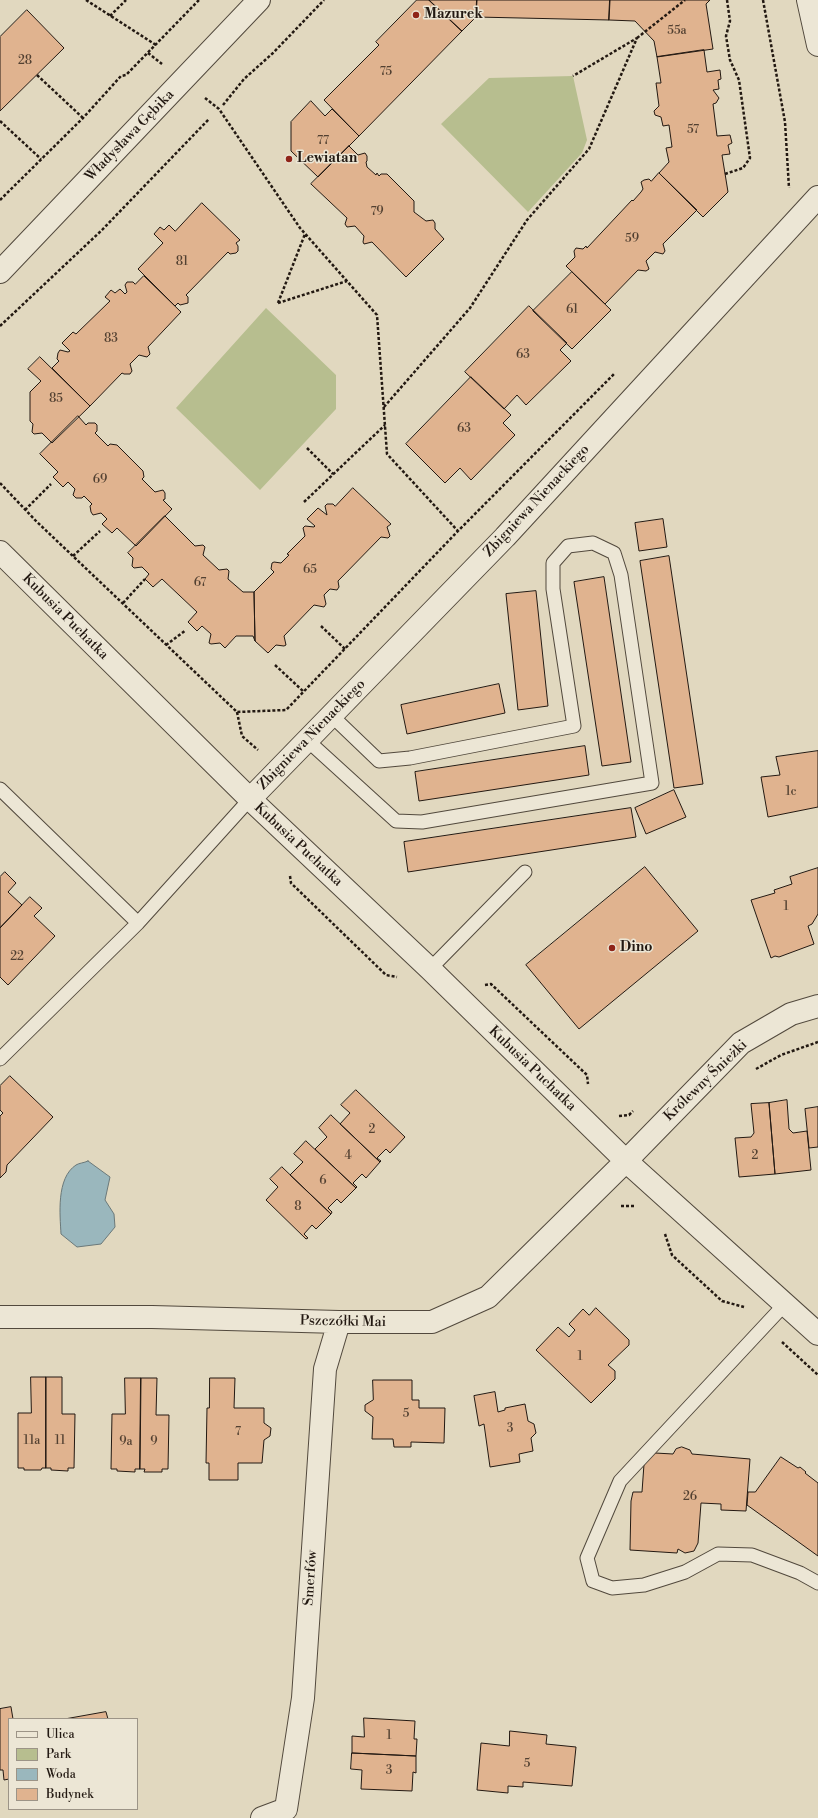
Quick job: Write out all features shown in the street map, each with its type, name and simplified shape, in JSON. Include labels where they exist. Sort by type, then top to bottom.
[{"type":"street","name":"Władysława Gębika","points":[[0,272],[259,0]]},
{"type":"street","points":[[808,0],[818,45]]},
{"type":"street","name":"Zbigniewa Nienackiego","points":[[250,799],[505,538],[818,197]]},
{"type":"street","name":"Kubusia Puchatka","points":[[0,552],[250,799],[430,969],[626,1161],[818,1334]]},
{"type":"street","name":"Królewny Śnieżki","points":[[626,1161],[741,1043],[791,1014],[818,1006]]},
{"type":"street","name":"Pszczółki Mai","points":[[0,1317],[152,1317],[339,1322],[432,1322],[488,1297],[626,1161]]},
{"type":"street","name":"Smerfów","points":[[262,1818],[286,1809],[302,1705],[325,1369],[339,1322]]},
{"type":"lane","points":[[307,740],[396,820],[422,822],[652,783],[621,575],[614,553],[593,543],[568,546],[553,563],[553,589],[574,726],[410,758],[379,761],[331,715]]},
{"type":"lane","points":[[0,789],[138,923]]},
{"type":"lane","name":"Kubusia Puchatka","points":[[0,1059],[138,923],[250,799]]},
{"type":"lane","points":[[430,969],[525,872]]},
{"type":"lane","points":[[785,1304],[620,1481],[587,1558],[593,1581],[612,1588],[644,1586],[685,1572],[718,1554],[752,1556],[800,1573],[818,1583]]},
{"type":"path","points":[[86,0],[156,45]]},
{"type":"path","points":[[110,16],[126,0]]},
{"type":"path","points":[[0,200],[83,118],[121,76],[126,75],[156,45],[198,0]]},
{"type":"path","points":[[223,104],[244,79],[273,53],[324,0]]},
{"type":"path","points":[[573,76],[637,38],[685,0]]},
{"type":"path","points":[[725,174],[743,168],[750,158],[739,80],[730,60],[726,36],[730,21],[727,0]]},
{"type":"path","points":[[763,0],[786,122],[789,190]]},
{"type":"path","points":[[384,407],[470,308],[527,220],[589,149],[637,38]]},
{"type":"path","points":[[36,74],[83,118]]},
{"type":"path","points":[[219,109],[305,234],[376,316],[388,454],[458,531]]},
{"type":"path","points":[[0,326],[102,230],[209,119]]},
{"type":"path","points":[[0,121],[41,159]]},
{"type":"path","points":[[305,234],[278,303],[347,281]]},
{"type":"path","points":[[237,712],[286,710],[458,531],[619,370]]},
{"type":"path","points":[[304,502],[385,425]]},
{"type":"path","points":[[307,448],[333,474]]},
{"type":"path","points":[[0,484],[25,510],[237,712],[242,736],[278,770]]},
{"type":"path","points":[[25,510],[51,484]]},
{"type":"path","points":[[73,556],[100,531]]},
{"type":"path","points":[[123,603],[145,579]]},
{"type":"path","points":[[321,626],[345,649]]},
{"type":"path","points":[[166,645],[186,630]]},
{"type":"path","points":[[275,665],[304,692]]},
{"type":"path","points":[[289,871],[291,883],[386,975],[400,977]]},
{"type":"path","points":[[480,986],[491,984],[587,1075],[589,1090]]},
{"type":"path","points":[[613,1117],[629,1115],[638,1106]]},
{"type":"path","points":[[616,1206],[637,1206],[648,1214],[664,1196]]},
{"type":"path","points":[[663,1229],[672,1255],[722,1301],[744,1306],[818,1375]]},
{"type":"green space","points":[[573,76],[587,140],[582,153],[528,212],[441,124],[489,78]]},
{"type":"green space","points":[[266,308],[336,375],[336,409],[260,490],[176,408]]},
{"type":"water","points":[[88,1161],[110,1177],[105,1200],[114,1214],[115,1227],[101,1244],[77,1247],[61,1234],[60,1207],[62,1188],[70,1171],[77,1164]]},
{"type":"building","points":[[417,0],[429,0],[462,31],[359,136],[324,100],[379,45],[376,42]]},
{"type":"building","points":[[429,0],[477,0],[476,17],[462,31]]},
{"type":"building","points":[[477,0],[610,0],[609,20],[476,17]]},
{"type":"building","points":[[610,0],[710,0],[706,4],[713,49],[657,57],[654,41],[635,21],[609,20]]},
{"type":"building","points":[[27,10],[64,48],[0,111],[0,37]]},
{"type":"building","points":[[704,50],[707,72],[720,70],[721,79],[718,80],[719,89],[713,90],[719,98],[716,103],[713,104],[717,136],[730,135],[732,143],[728,145],[730,154],[722,155],[728,192],[703,217],[659,173],[669,162],[666,148],[672,147],[669,125],[663,126],[661,117],[655,115],[654,111],[659,106],[656,83],[661,83],[657,57]]},
{"type":"building","points":[[311,101],[325,116],[332,109],[359,136],[318,177],[291,151],[291,122]]},
{"type":"building","points":[[349,146],[358,155],[365,153],[367,156],[367,167],[376,175],[377,173],[379,176],[381,174],[387,174],[414,201],[414,212],[426,221],[433,220],[435,223],[435,229],[444,239],[406,277],[372,242],[364,244],[364,236],[355,226],[347,227],[345,224],[347,218],[311,184]]},
{"type":"building","points":[[659,173],[697,210],[663,244],[665,251],[663,254],[655,252],[646,261],[649,269],[646,271],[638,270],[605,304],[566,266],[575,257],[574,251],[576,248],[583,249],[586,246],[587,248],[632,200],[633,201],[643,189],[641,182],[649,179],[651,181]]},
{"type":"building","points":[[202,203],[240,240],[236,243],[238,246],[238,251],[230,254],[228,252],[186,295],[188,297],[188,303],[180,305],[178,303],[175,306],[138,269],[163,243],[154,234],[160,227],[164,230],[169,225],[175,231]]},
{"type":"building","points":[[572,272],[611,310],[572,349],[533,311]]},
{"type":"building","points":[[144,276],[181,312],[148,347],[150,354],[147,357],[139,355],[130,364],[132,371],[130,374],[122,373],[90,406],[52,368],[59,361],[57,359],[60,350],[70,351],[62,343],[73,332],[76,334],[110,301],[105,297],[111,290],[115,293],[120,289],[125,294],[127,292],[125,285],[127,282],[133,282],[135,284]]},
{"type":"building","points":[[529,306],[567,343],[560,350],[571,361],[526,405],[517,395],[504,409],[465,372]]},
{"type":"building","points":[[40,357],[90,406],[52,443],[42,433],[34,434],[32,432],[33,424],[30,421],[30,392],[41,381],[28,369]]},
{"type":"building","points":[[471,377],[511,415],[503,423],[515,435],[471,480],[460,468],[445,483],[406,444]]},
{"type":"building","points":[[78,416],[86,425],[88,423],[95,423],[97,425],[97,431],[95,433],[108,446],[110,444],[117,445],[143,471],[144,477],[142,479],[155,492],[163,490],[165,493],[165,499],[163,500],[172,509],[136,546],[117,528],[112,533],[102,524],[107,519],[101,513],[93,515],[90,506],[92,504],[84,496],[82,498],[76,498],[73,495],[75,489],[68,482],[63,487],[53,477],[58,472],[40,454]]},
{"type":"building","points":[[353,488],[391,524],[387,527],[390,536],[388,538],[381,537],[338,581],[339,587],[337,590],[330,589],[324,595],[326,604],[324,607],[314,605],[284,636],[286,645],[276,645],[268,653],[255,641],[254,592],[274,572],[271,569],[272,563],[281,563],[289,555],[287,554],[305,536],[303,528],[305,526],[315,526],[307,519],[318,508],[327,515],[325,506],[327,504],[333,504],[335,506]]},
{"type":"building","points":[[165,516],[195,546],[203,545],[205,547],[203,555],[219,570],[227,569],[229,571],[228,579],[243,592],[254,592],[255,641],[253,636],[236,636],[225,648],[220,643],[209,643],[211,634],[202,626],[197,631],[188,622],[197,612],[162,579],[153,587],[145,579],[149,574],[142,567],[134,568],[132,566],[133,558],[128,553]]},
{"type":"building","points":[[663,519],[667,547],[639,551],[635,523]]},
{"type":"building","points":[[669,556],[703,784],[674,788],[640,561]]},
{"type":"building","points":[[604,577],[631,762],[602,766],[574,582]]},
{"type":"building","points":[[536,591],[548,706],[518,710],[506,594]]},
{"type":"building","points":[[499,684],[505,713],[407,734],[401,705]]},
{"type":"building","points":[[585,746],[589,775],[419,801],[415,772]]},
{"type":"building","points":[[818,751],[818,807],[768,817],[761,777],[780,775],[776,757]]},
{"type":"building","points":[[674,790],[686,817],[646,834],[635,808]]},
{"type":"building","points":[[631,808],[636,837],[408,872],[404,842]]},
{"type":"building","name":"Dino","points":[[645,867],[698,931],[579,1029],[526,965]]},
{"type":"building","points":[[818,868],[818,914],[812,924],[808,926],[814,944],[779,957],[775,956],[771,958],[751,900],[775,893],[774,890],[792,884],[790,877]]},
{"type":"building","points":[[5,872],[16,883],[8,892],[22,905],[0,928],[0,877]]},
{"type":"building","points":[[30,897],[42,908],[34,916],[55,936],[8,985],[0,977],[0,928]]},
{"type":"building","points":[[10,1076],[53,1117],[7,1165],[6,1172],[0,1178],[0,1116],[3,1113],[0,1110],[0,1086]]},
{"type":"building","points":[[356,1090],[405,1137],[390,1153],[386,1149],[377,1158],[381,1161],[380,1162],[340,1124],[350,1113],[341,1105]]},
{"type":"building","points":[[787,1100],[789,1129],[793,1133],[807,1131],[811,1170],[775,1174],[769,1103]]},
{"type":"building","points":[[769,1103],[775,1174],[739,1177],[735,1138],[751,1137],[754,1133],[751,1104]]},
{"type":"building","points":[[818,1107],[818,1147],[809,1148],[805,1109]]},
{"type":"building","points":[[331,1115],[380,1162],[366,1178],[362,1174],[353,1183],[357,1187],[356,1188],[315,1149],[327,1137],[319,1128]]},
{"type":"building","points":[[306,1141],[356,1188],[341,1203],[337,1199],[328,1208],[332,1212],[331,1214],[290,1175],[303,1162],[294,1154]]},
{"type":"building","points":[[282,1167],[331,1214],[316,1229],[312,1225],[304,1234],[308,1238],[306,1239],[266,1200],[278,1187],[270,1179]]},
{"type":"building","points":[[596,1308],[629,1340],[629,1345],[608,1365],[615,1371],[615,1379],[591,1403],[536,1350],[558,1327],[569,1337],[575,1330],[569,1324],[583,1309],[589,1315]]},
{"type":"building","points":[[31,1377],[46,1377],[46,1468],[42,1468],[41,1470],[24,1470],[24,1468],[18,1468],[18,1413],[31,1413]]},
{"type":"building","points":[[46,1377],[62,1377],[62,1414],[75,1414],[74,1468],[68,1468],[68,1471],[51,1470],[51,1468],[46,1468]]},
{"type":"building","points":[[125,1378],[141,1378],[140,1469],[135,1469],[135,1472],[117,1471],[117,1469],[111,1469],[112,1414],[125,1414]]},
{"type":"building","points":[[141,1378],[157,1378],[156,1415],[169,1415],[168,1469],[162,1469],[162,1472],[144,1472],[145,1469],[140,1469]]},
{"type":"building","points":[[210,1378],[235,1378],[234,1408],[264,1408],[264,1423],[271,1428],[270,1436],[264,1440],[262,1463],[238,1463],[238,1480],[209,1480],[209,1463],[206,1463],[207,1408],[209,1408]]},
{"type":"building","points":[[373,1380],[412,1380],[412,1400],[419,1400],[419,1408],[445,1408],[444,1443],[411,1442],[411,1447],[394,1447],[393,1439],[372,1439],[373,1417],[365,1411],[365,1405],[373,1400]]},
{"type":"building","points":[[495,1392],[498,1412],[505,1410],[505,1408],[525,1404],[528,1421],[534,1424],[536,1433],[531,1438],[533,1451],[519,1454],[520,1462],[490,1467],[484,1424],[479,1426],[474,1396]]},
{"type":"building","points":[[682,1447],[690,1450],[692,1454],[750,1459],[746,1511],[721,1510],[721,1504],[701,1503],[698,1543],[694,1551],[685,1553],[678,1549],[677,1553],[630,1550],[631,1501],[633,1492],[642,1492],[644,1464],[655,1453],[673,1454],[676,1449]]},
{"type":"building","points":[[781,1457],[798,1468],[800,1467],[818,1483],[818,1556],[747,1505],[748,1492],[755,1492]]},
{"type":"building","points":[[11,1707],[13,1718],[8,1718],[8,1779],[4,1780],[3,1770],[0,1770],[0,1709]]},
{"type":"building","points":[[106,1712],[108,1718],[71,1718]]},
{"type":"building","points":[[364,1718],[415,1721],[414,1739],[417,1739],[416,1756],[352,1753],[352,1736],[364,1737]]},
{"type":"building","points":[[510,1731],[547,1735],[546,1744],[576,1747],[572,1786],[523,1782],[523,1787],[508,1786],[508,1793],[477,1790],[481,1743],[509,1746]]},
{"type":"building","points":[[352,1753],[416,1756],[416,1773],[413,1772],[412,1791],[361,1789],[362,1770],[351,1769]]},
{"type":"place","name":"Mazurek","points":[[416,15]]},
{"type":"place","name":"Lewiatan","points":[[289,159]]},
{"type":"place","name":"Dino","points":[[612,948]]}]
